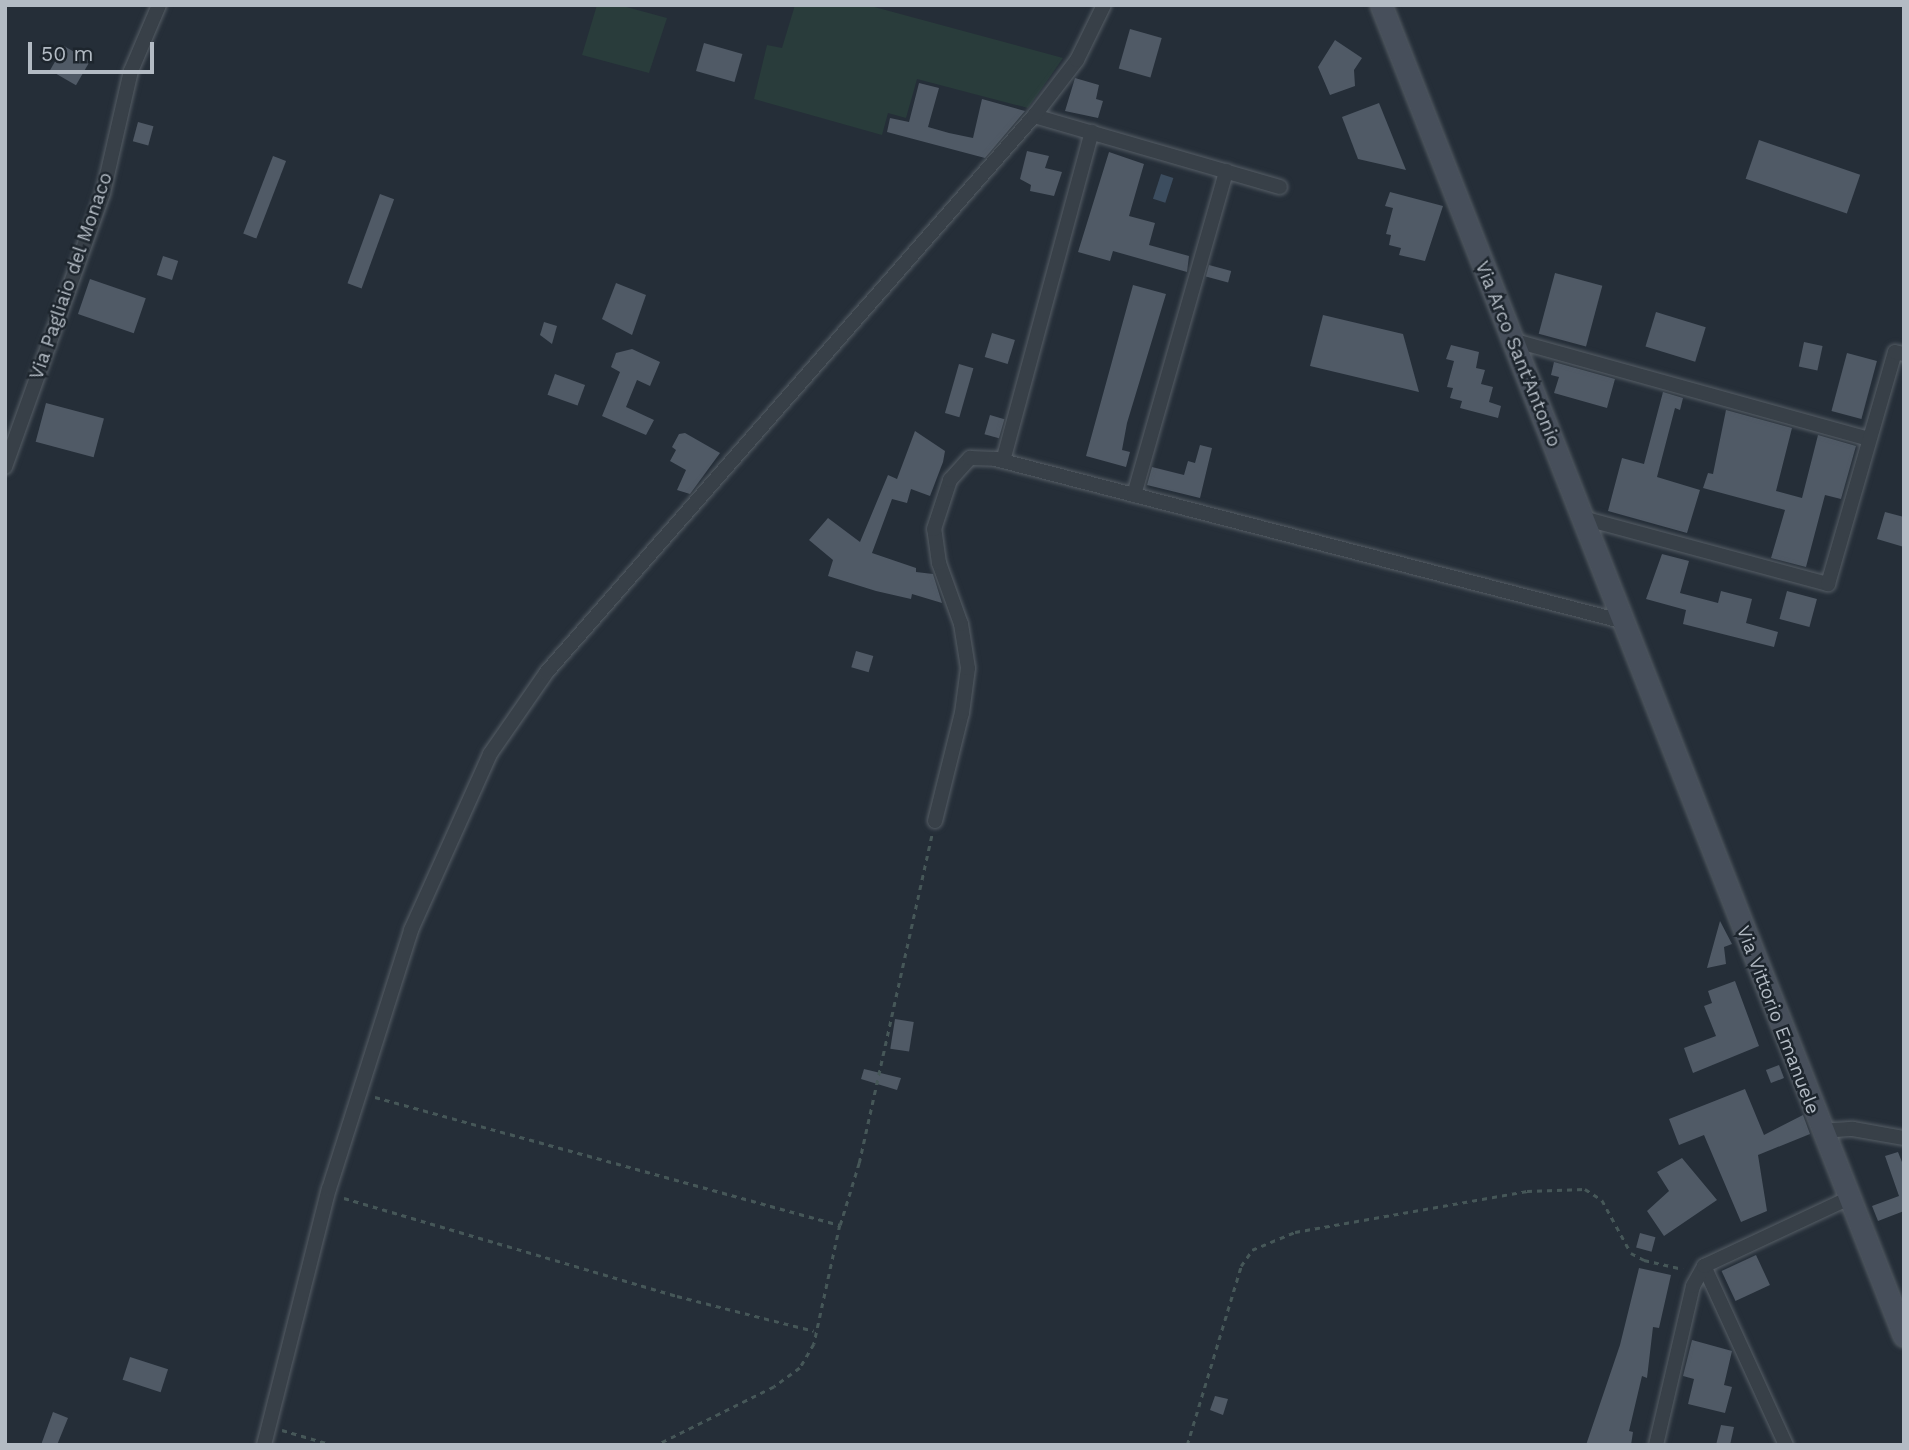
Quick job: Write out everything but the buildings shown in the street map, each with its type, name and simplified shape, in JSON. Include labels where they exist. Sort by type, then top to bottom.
[{"type":"street","name":"Via Pagliaio del Monaco","points":[[5,467],[103,193],[128,81],[159,5]]},
{"type":"street","points":[[264,1445],[329,1189],[411,930],[490,754],[546,673],[1034,116],[1077,60],[1104,5]]},
{"type":"street","name":"Via Arco Sant'Antonio","points":[[1381,5],[1656,703]]},
{"type":"street","points":[[1034,116],[1280,187]]},
{"type":"street","points":[[1003,461],[1092,132]]},
{"type":"street","points":[[1134,495],[1226,172]]},
{"type":"street","points":[[1512,340],[1868,439]]},
{"type":"street","points":[[1583,518],[1829,584],[1868,439],[1895,352],[1904,354]]},
{"type":"street","points":[[935,821],[962,713],[968,668],[961,624],[939,564],[934,529],[950,480],[970,458],[1003,461],[1625,622]]},
{"type":"street","name":"Via Vittorio Emanuele","points":[[1656,703],[1847,1199],[1904,1336]]},
{"type":"street","points":[[1821,1131],[1853,1129],[1904,1138]]},
{"type":"street","points":[[1656,1445],[1693,1286],[1702,1269],[1847,1199]]},
{"type":"street","points":[[1702,1269],[1786,1445]]},
{"type":"path","points":[[657,1445],[735,1403],[774,1387],[810,1355],[840,1226],[859,1163],[935,821]]},
{"type":"path","points":[[372,1096],[840,1226]]},
{"type":"path","points":[[347,1188],[343,1200],[814,1331]]},
{"type":"path","points":[[1187,1445],[1241,1266],[1252,1250],[1295,1233],[1527,1191],[1585,1189],[1602,1200],[1631,1252],[1644,1261],[1702,1269]]},
{"type":"path","points":[[269,1426],[333,1445]]},
{"type":"green space","points":[[597,5],[619,5],[667,18],[649,73],[582,55]]},
{"type":"green space","points":[[795,5],[867,5],[1063,58],[1028,108],[917,79],[906,118],[888,113],[882,135],[754,99],[767,45],[782,48]]},
{"type":"water","points":[[1161,174],[1173,178],[1165,203],[1153,199]]}]
